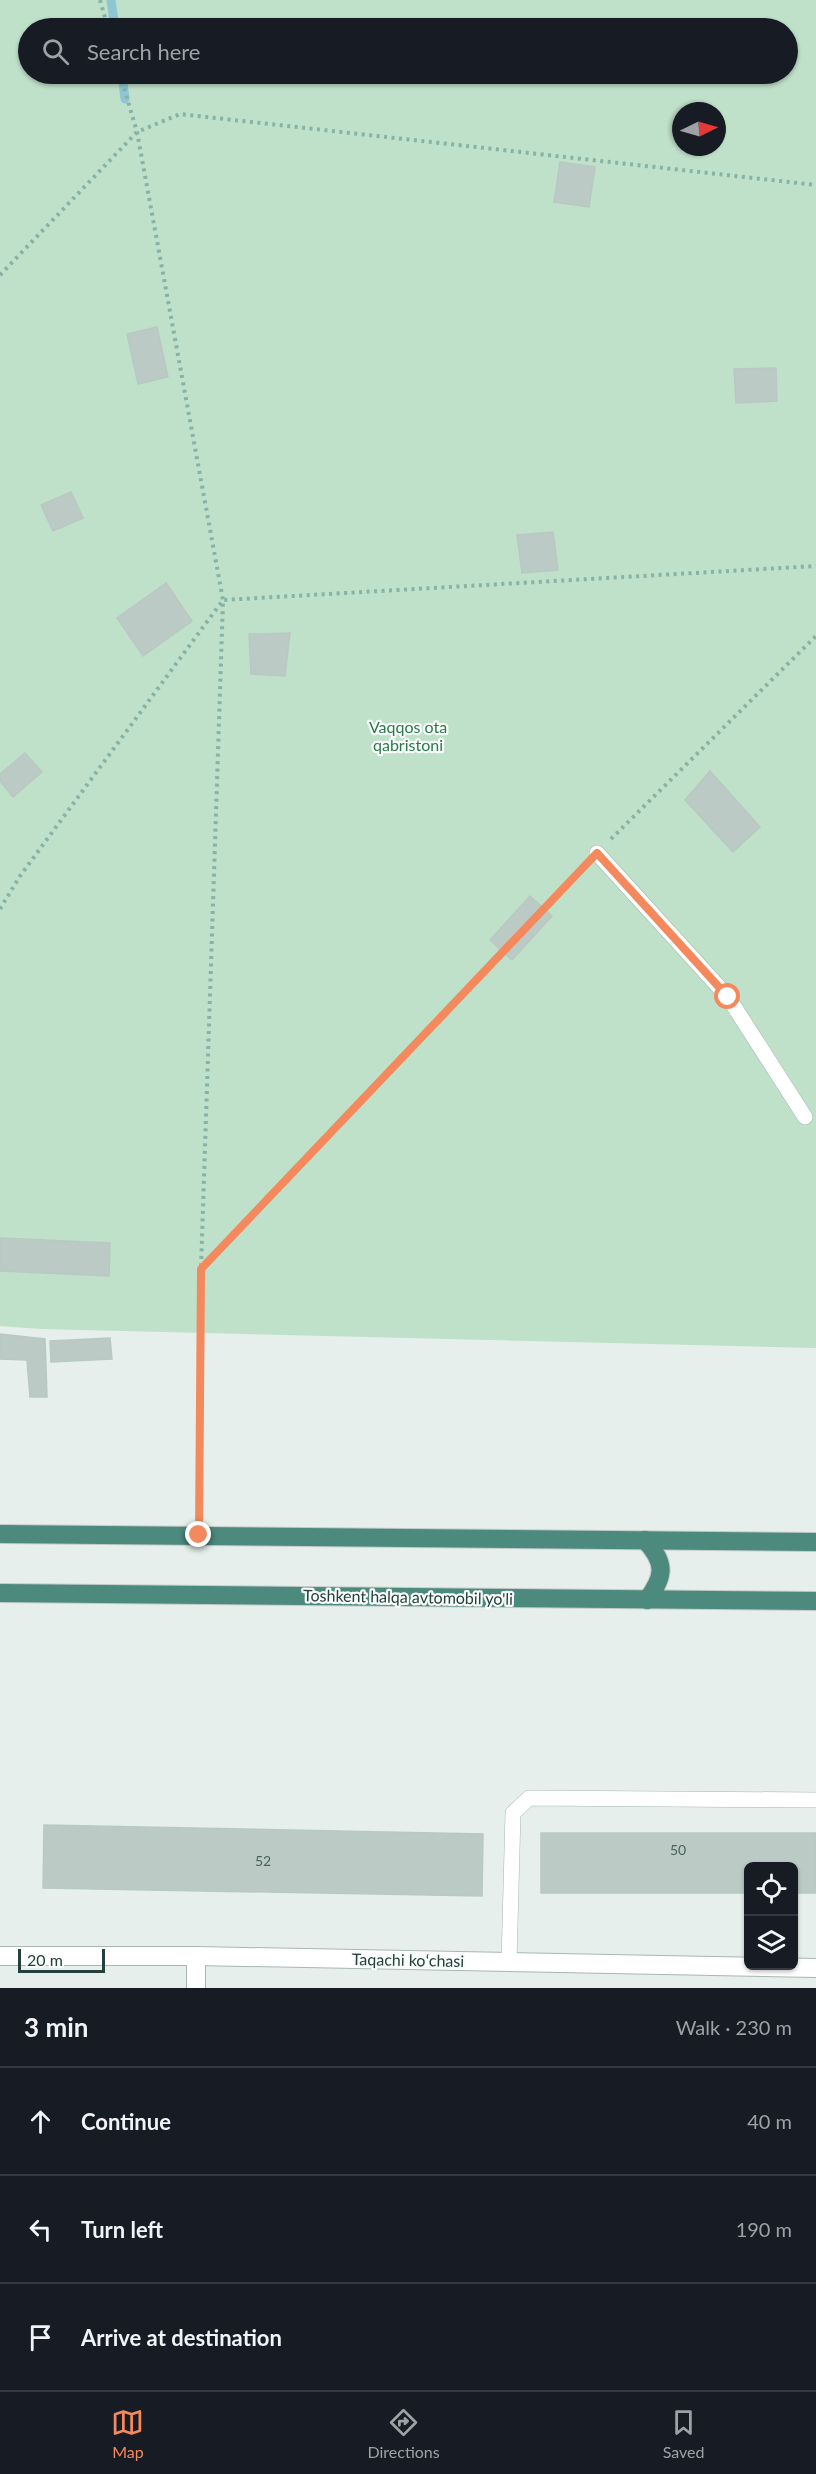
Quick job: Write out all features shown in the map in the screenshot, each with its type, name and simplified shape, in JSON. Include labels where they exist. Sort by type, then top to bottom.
[{"type":"highway","points":[[0,1534],[816,1542]]},
{"type":"highway","points":[[645,1540],[658,1554],[662,1569],[657,1586],[647,1600]]},
{"type":"highway","name":"Toshkent halqa avtomobil yo'li","points":[[0,1593],[816,1601]]},
{"type":"street","name":"Taqachi koʻchasi","points":[[0,1956],[196,1956],[816,1968]]},
{"type":"street","points":[[196,1956],[196,1988]]},
{"type":"lane","points":[[597,853],[728,997],[805,1118]]},
{"type":"lane","points":[[509,1962],[513,1813],[529,1798],[816,1800]]},
{"type":"path","points":[[100,0],[105,18]]},
{"type":"path","points":[[123,84],[136,132],[223,600],[201,1269],[199,1535]]},
{"type":"path","points":[[0,275],[136,132],[180,114],[816,185]]},
{"type":"path","points":[[223,600],[816,566]]},
{"type":"path","points":[[0,909],[20,876],[223,600]]},
{"type":"path","points":[[201,1269],[597,853],[816,636]]},
{"type":"green space","name":"Vaqqos ota qabristoni","points":[[0,0],[816,0],[816,1348],[41,1329],[0,1326]]},
{"type":"building","points":[[560,162],[595,167],[589,207],[554,202]]},
{"type":"building","points":[[157,327],[168,377],[138,384],[127,334]]},
{"type":"building","points":[[776,368],[777,401],[736,403],[734,369]]},
{"type":"building","points":[[71,492],[83,518],[53,531],[41,505]]},
{"type":"building","points":[[553,532],[558,570],[522,573],[517,535]]},
{"type":"building","points":[[166,583],[192,621],[143,656],[117,618]]},
{"type":"building","points":[[290,633],[285,676],[251,674],[249,634]]},
{"type":"building","points":[[25,753],[42,772],[13,797],[0,781],[0,774]]},
{"type":"building","points":[[710,771],[760,827],[733,852],[685,800]]},
{"type":"building","points":[[530,896],[552,916],[512,960],[490,940]]},
{"type":"building","points":[[0,1238],[110,1243],[109,1276],[0,1271]]},
{"type":"building","points":[[0,1334],[45,1339],[47,1397],[30,1397],[27,1360],[0,1359]]},
{"type":"building","points":[[110,1338],[112,1359],[51,1362],[50,1341]]},
{"type":"building","points":[[44,1825],[483,1834],[482,1896],[43,1888]]},
{"type":"building","points":[[541,1833],[816,1833],[816,1893],[798,1893],[798,1862],[744,1862],[744,1893],[541,1893]]},
{"type":"waterway","points":[[111,0],[114,18]]},
{"type":"waterway","points":[[123,84],[125,99]]},
{"type":"route","points":[[199,1535],[201,1269],[597,853],[728,997]]}]
